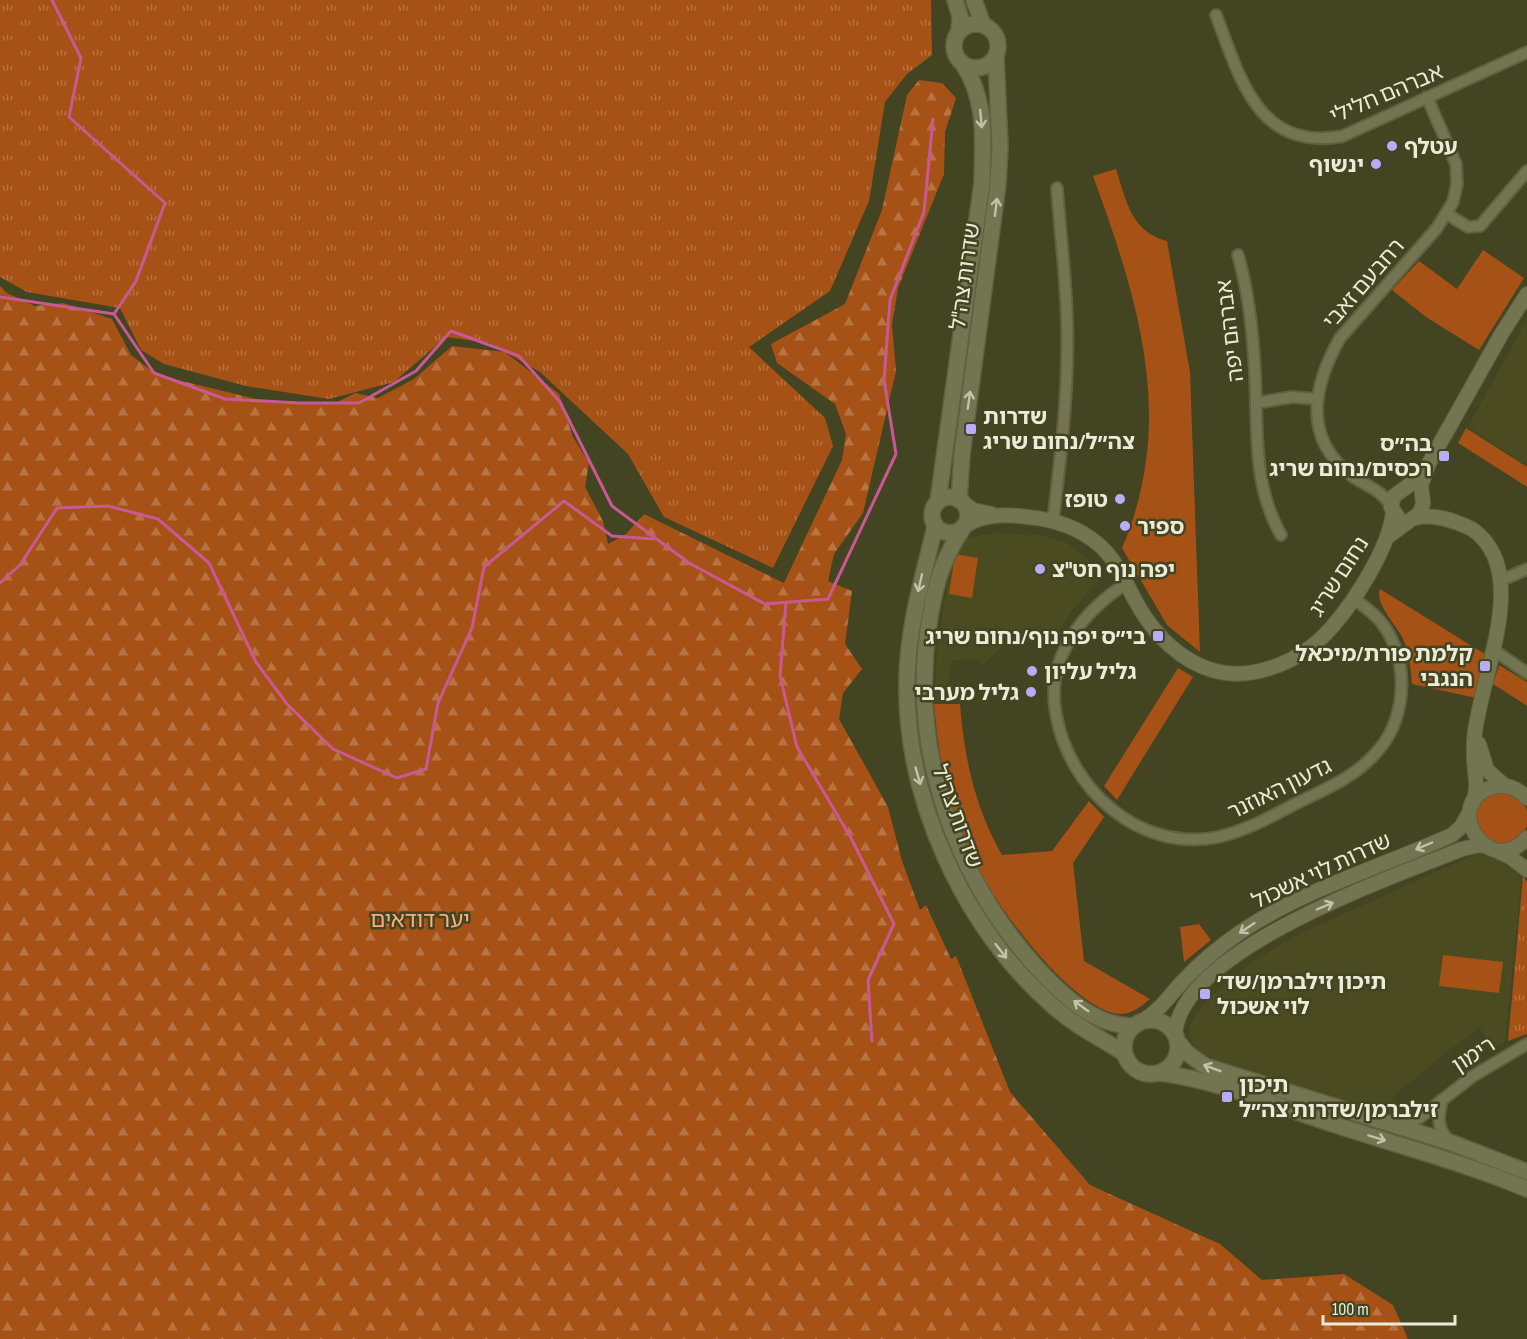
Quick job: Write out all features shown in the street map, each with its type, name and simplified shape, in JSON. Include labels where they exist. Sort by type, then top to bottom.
[{"type":"main road","points":[[955,0],[960,16],[959,32],[954,45],[958,59],[963,64],[977,69],[991,63],[996,58],[997,38],[984,25],[974,0]]},
{"type":"main road","points":[[959,32],[970,25],[984,25]]},
{"type":"main road","name":"שדרות צה\"ל","points":[[961,501],[962,454],[998,184],[1000,146],[996,58]]},
{"type":"main road","name":"שדרות צה\"ל","points":[[938,501],[982,183],[983,146],[980,102],[972,78],[963,64]]},
{"type":"main road","points":[[948,497],[961,501],[968,514],[964,527],[951,534],[935,527],[931,514],[938,501],[948,497]]},
{"type":"main road","name":"שדרות צה\"ל","points":[[935,527],[916,603],[907,679],[913,758],[936,830],[963,893],[1009,961],[1053,1006],[1124,1053]]},
{"type":"main road","name":"שדרות צה\"ל","points":[[964,527],[947,554],[935,582],[923,680],[929,754],[951,824],[983,894],[1022,950],[1064,994],[1085,1010],[1107,1023],[1138,1024]]},
{"type":"main road","points":[[1527,1172],[1456,1145],[1205,1066],[1187,1053],[1176,1038],[1158,1021],[1138,1024],[1126,1036],[1124,1053],[1136,1070],[1149,1075],[1161,1073],[1220,1087],[1471,1168],[1527,1189]]},
{"type":"main road","points":[[1161,1073],[1174,1062],[1176,1038]]},
{"type":"street","name":"אברהם חלילי","points":[[1216,15],[1249,97],[1263,114],[1287,131],[1314,139],[1343,136],[1527,52]]},
{"type":"street","name":"רחבעם זאבי","points":[[1392,510],[1385,498],[1346,471],[1328,451],[1321,435],[1316,399],[1328,359],[1340,338],[1447,214],[1456,194],[1456,164],[1427,97]]},
{"type":"street","points":[[1447,214],[1468,227],[1480,226],[1527,171]]},
{"type":"street","points":[[1053,522],[1067,358],[1067,319],[1057,188]]},
{"type":"street","name":"אברהם יפה","points":[[1239,255],[1250,318],[1257,458],[1261,485],[1269,510],[1281,534]]},
{"type":"street","points":[[1412,519],[1421,510],[1421,482],[1429,463],[1502,333],[1527,294]]},
{"type":"street","name":"אברהם יפה","points":[[1256,403],[1293,397],[1316,399]]},
{"type":"street","points":[[1429,463],[1392,498],[1392,510],[1401,519],[1428,516],[1449,520],[1472,530],[1491,543],[1504,560],[1509,577],[1507,606],[1478,712],[1474,754],[1477,788],[1471,809],[1473,834],[1527,870]]},
{"type":"street","name":"רחבעם זאבי","points":[[1371,487],[1401,490]]},
{"type":"street","points":[[1401,490],[1413,490],[1449,520]]},
{"type":"street","name":"נחום שריג","points":[[961,501],[977,511],[1053,522],[1074,529],[1098,545],[1113,561],[1145,617],[1167,643],[1204,668],[1231,674],[1259,671],[1298,656],[1329,631],[1353,598],[1388,537],[1392,510]]},
{"type":"street","name":"נחום שריג","points":[[964,527],[980,518],[1003,515]]},
{"type":"street","name":"נחום שריג","points":[[1388,537],[1412,519]]},
{"type":"street","points":[[1509,577],[1527,569]]},
{"type":"street","name":"גדעון האוזנר","points":[[1127,583],[1102,598],[1084,618],[1066,648],[1055,684],[1054,707],[1059,731],[1068,754],[1083,778],[1115,812],[1141,828],[1186,839],[1218,837],[1236,832],[1330,787],[1355,772],[1375,755],[1389,735],[1398,713],[1402,691],[1398,658],[1385,628],[1371,612],[1353,598]]},
{"type":"street","points":[[1495,651],[1527,673]]},
{"type":"street","points":[[1478,712],[1478,737],[1484,763],[1492,776],[1515,788],[1527,798]]},
{"type":"street","name":"שדרות לוי אשכול","points":[[1138,1024],[1160,1009],[1183,981],[1208,957],[1252,924],[1301,898],[1452,835],[1461,827],[1485,790],[1515,788]]},
{"type":"street","points":[[1527,839],[1527,862]]},
{"type":"street","name":"שדרות לוי אשכול","points":[[1176,1038],[1178,1015],[1192,994],[1230,960],[1268,934],[1308,913],[1462,849],[1480,845],[1491,848],[1513,848],[1527,839]]},
{"type":"street","name":"רימון","points":[[1395,1125],[1419,1118],[1473,1076],[1527,1044]]},
{"type":"street","name":"רימון","points":[[1443,1099],[1439,1116],[1440,1128],[1448,1140],[1456,1145]]},
{"type":"shaded area","points":[[1527,319],[1527,466],[1468,427]]},
{"type":"shaded area","points":[[995,533],[1039,535],[1067,543],[1090,561],[1100,578],[1074,608],[1052,642],[1007,642],[981,667],[979,658],[951,661],[946,702],[935,701],[937,648],[952,557],[960,543],[968,538]]},
{"type":"shaded area","points":[[1478,853],[1498,858],[1522,876],[1505,1042],[1492,1049],[1480,1028],[1453,1047],[1392,1097],[1407,1113],[1399,1116],[1211,1060],[1195,1048],[1190,1037],[1190,1025],[1197,1012],[1209,998],[1252,962],[1297,935]]},
{"type":"green space","points":[[0,0],[931,0],[932,55],[907,74],[885,102],[869,201],[830,291],[749,347],[825,418],[833,446],[773,568],[664,517],[628,454],[540,372],[490,343],[446,337],[394,382],[329,399],[246,386],[164,364],[141,350],[120,308],[27,292],[0,277]]},
{"type":"green space","name":"יער דודאים","points":[[919,80],[942,83],[956,98],[945,132],[944,174],[898,288],[892,325],[896,371],[863,513],[834,554],[828,581],[852,591],[845,644],[862,669],[843,693],[839,719],[888,807],[902,861],[920,910],[926,905],[951,959],[956,956],[1010,1092],[1090,1185],[1220,1244],[1262,1280],[1344,1274],[1393,1305],[1408,1339],[0,1339],[0,286],[7,293],[35,306],[63,303],[112,319],[131,355],[157,375],[273,403],[334,404],[355,393],[378,398],[414,379],[452,346],[505,352],[559,394],[573,437],[589,463],[585,487],[603,521],[608,544],[626,534],[644,514],[784,583],[842,460],[846,434],[835,404],[777,363],[771,344],[845,304],[882,210],[907,95]]},
{"type":"green space","points":[[1116,169],[1127,203],[1138,222],[1155,237],[1167,241],[1190,372],[1200,652],[1167,625],[1122,548],[1138,500],[1147,453],[1149,406],[1145,360],[1136,314],[1124,268],[1093,176]]},
{"type":"green space","points":[[1483,250],[1524,278],[1479,350],[1426,317],[1392,290],[1419,261],[1457,289]]},
{"type":"green space","points":[[1466,428],[1527,467],[1527,487],[1458,443]]},
{"type":"green space","points":[[955,554],[978,558],[972,598],[949,594]]},
{"type":"green space","points":[[1380,589],[1488,656],[1476,698],[1412,684],[1406,646],[1383,608],[1379,595]]},
{"type":"green space","points":[[1499,665],[1527,682],[1527,706],[1493,684]]},
{"type":"green space","points":[[1178,668],[1193,677],[1117,800],[1104,786]]},
{"type":"green space","points":[[934,704],[960,704],[964,743],[972,782],[985,819],[1002,855],[1052,851],[1089,801],[1104,817],[1073,863],[1084,961],[1150,999],[1139,1008],[1118,1014],[1097,1007],[1075,991],[1028,942],[988,887],[963,841],[952,808],[940,757]]},
{"type":"green space","points":[[1502,792],[1516,796],[1524,804],[1528,818],[1524,832],[1516,840],[1502,844],[1488,840],[1480,832],[1476,818],[1480,804],[1488,796]]},
{"type":"green space","points":[[1523,877],[1527,882],[1527,1034],[1508,1041]]},
{"type":"green space","points":[[1199,924],[1211,940],[1184,962],[1180,927]]},
{"type":"green space","points":[[1443,955],[1503,962],[1499,993],[1439,986]]},
{"type":"waterway","points":[[52,0],[81,58],[69,117],[165,203],[136,281],[114,314]]},
{"type":"waterway","points":[[0,297],[114,314],[154,373],[225,399],[359,403],[416,371],[451,331],[519,356],[560,402],[612,506],[689,563],[765,604],[828,599],[896,454],[884,380],[890,300],[924,212],[933,119]]},
{"type":"waterway","points":[[0,583],[20,565],[57,508],[108,506],[158,519],[209,563],[256,662],[287,704],[333,749],[397,778],[426,769],[438,703],[472,628],[484,567],[564,501],[612,536],[654,539]]},
{"type":"waterway","points":[[786,602],[780,676],[797,747],[851,838],[894,924],[868,980],[872,1041]]},
{"type":"place","name":"עטלף","points":[[1392,146]]},
{"type":"place","name":"ינשוף","points":[[1376,164]]},
{"type":"place","name":"שדרות צה״ל/נחום שריג","points":[[971,429]]},
{"type":"place","name":"בה״ס רכסים/נחום שריג","points":[[1444,456]]},
{"type":"place","name":"טופז","points":[[1120,499]]},
{"type":"place","name":"ספיר","points":[[1125,526]]},
{"type":"place","name":"יפה נוף חט\"צ","points":[[1040,569]]},
{"type":"place","name":"בי״ס יפה נוף/נחום שריג","points":[[1158,636]]},
{"type":"place","name":"קלמת פורת/מיכאל הנגבי","points":[[1485,666]]},
{"type":"place","name":"גליל עליון","points":[[1032,671]]},
{"type":"place","name":"גליל מערבי","points":[[1031,692]]},
{"type":"place","name":"תיכון זילברמן/שד׳ לוי אשכול","points":[[1205,994]]},
{"type":"place","name":"תיכון זילברמן/שדרות צה״ל","points":[[1227,1097]]}]
